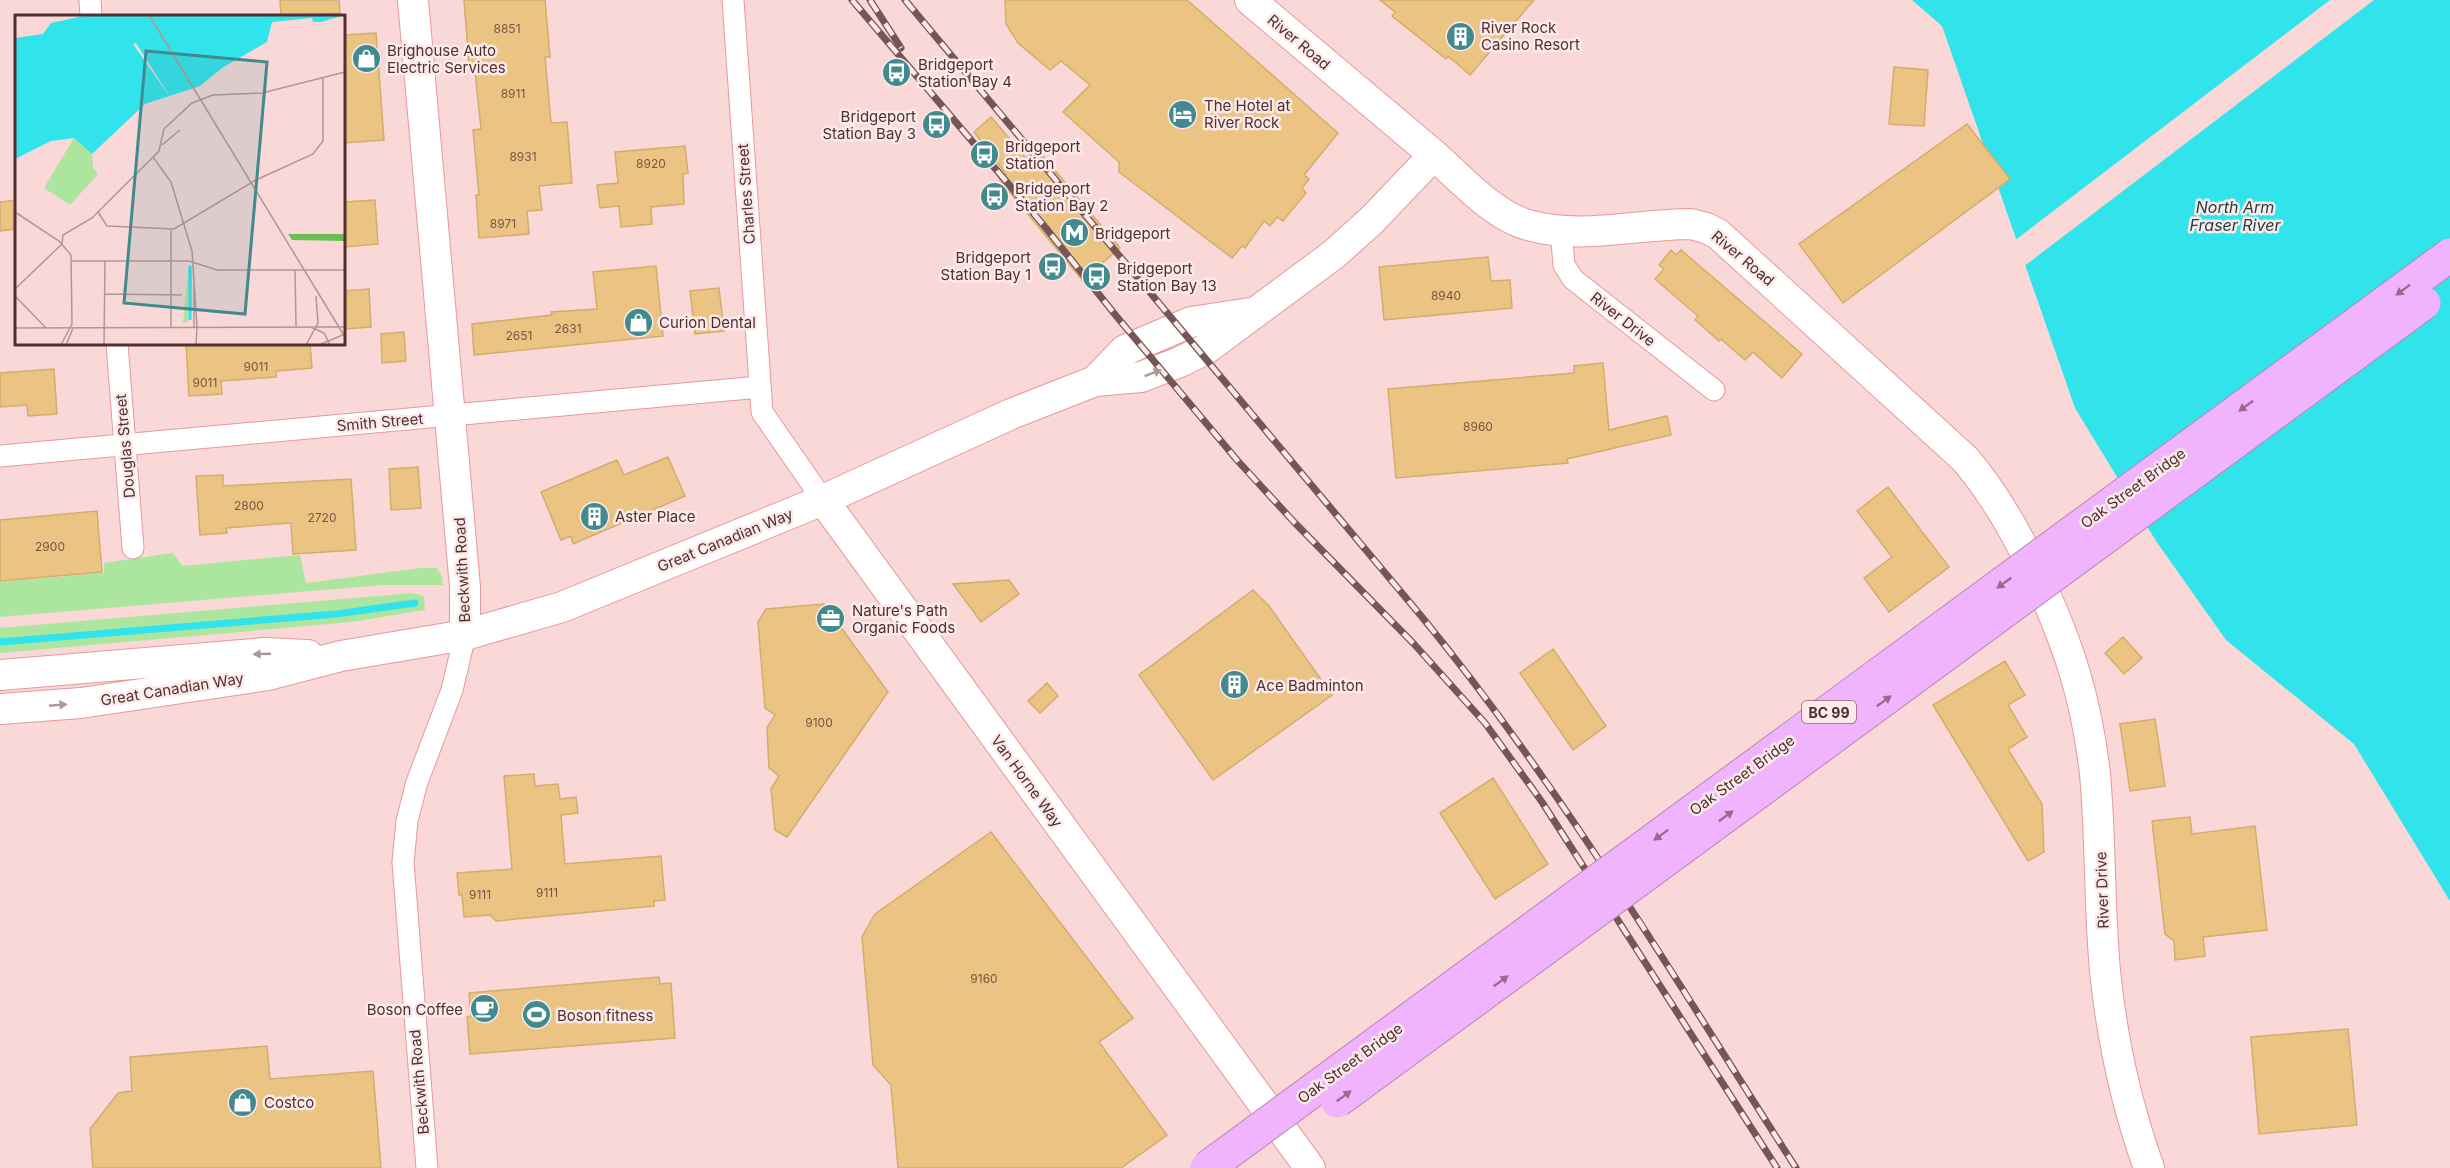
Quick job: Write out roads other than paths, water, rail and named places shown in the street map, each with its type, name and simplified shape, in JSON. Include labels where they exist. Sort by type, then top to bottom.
[{"type":"highway","name":"Oak Street Bridge","points":[[1207,1168],[2450,255]]},
{"type":"highway","name":"Oak Street Bridge","points":[[1246,1168],[2450,284]]},
{"type":"street","points":[[90,0],[91,15]]},
{"type":"street","name":"Beckwith Road","points":[[413,0],[465,587],[465,635],[452,690],[417,782],[407,821],[403,861],[427,1168]]},
{"type":"street","name":"Charles Street","points":[[733,0],[760,387]]},
{"type":"street","name":"River Road","points":[[1250,0],[1510,217],[1527,225],[1561,230],[1592,231],[1691,224],[1706,228],[1728,241],[1965,459],[1999,503],[2054,613]]},
{"type":"street","name":"Great Canadian Way","points":[[0,709],[81,703],[268,675],[341,656],[465,635],[562,607],[823,500],[1011,414],[1095,381],[1141,377],[1206,349],[1333,255],[1371,221],[1434,155]]},
{"type":"street","name":"River Drive","points":[[1561,230],[1564,266],[1574,279],[1714,390]]},
{"type":"street","name":"Douglas Street","points":[[117,345],[133,548]]},
{"type":"street","name":"Smith Street","points":[[0,456],[760,387]]},
{"type":"street","name":"Van Horne Way","points":[[760,387],[762,412],[823,500],[1310,1168]]},
{"type":"street","name":"River Drive","points":[[2054,613],[2078,678],[2092,744],[2098,803],[2105,969],[2110,1017],[2126,1094],[2149,1168]]},
{"type":"street","name":"Great Canadian Way","points":[[0,675],[265,653],[341,656]]},
{"type":"water","name":"North Arm Fraser River","points":[[1912,0],[2450,0],[2450,901],[2354,744],[2226,640],[2156,541],[2075,408],[1942,26]]},
{"type":"waterway","points":[[0,642],[336,614],[415,603]]},
{"type":"railway","points":[[852,0],[1045,227],[1237,460],[1294,522],[1414,644],[1485,723],[1542,802],[1777,1168]]},
{"type":"railway","points":[[870,0],[901,48]]},
{"type":"railway","points":[[905,0],[1474,682],[1523,749],[1617,887],[1796,1168]]},
{"type":"place","name":"River Rock Casino Resort","points":[[1460,36]]},
{"type":"place","name":"Brighouse Auto Electric Services","points":[[366,59]]},
{"type":"place","name":"Bridgeport Station Bay 4","points":[[897,73]]},
{"type":"place","name":"The Hotel at River Rock","points":[[1183,114]]},
{"type":"place","name":"Bridgeport Station Bay 3","points":[[937,125]]},
{"type":"place","name":"Bridgeport Station","points":[[984,155]]},
{"type":"place","name":"Bridgeport Station Bay 2","points":[[994,197]]},
{"type":"place","name":"Bridgeport","points":[[1074,233]]},
{"type":"place","name":"Bridgeport Station Bay 1","points":[[1052,266]]},
{"type":"place","name":"Bridgeport Station Bay 13","points":[[1096,277]]},
{"type":"place","name":"Curion Dental","points":[[638,322]]},
{"type":"place","name":"Aster Place","points":[[594,516]]},
{"type":"place","name":"Nature's Path Organic Foods","points":[[831,619]]},
{"type":"place","name":"Ace Badminton","points":[[1235,685]]},
{"type":"place","name":"Boson Coffee","points":[[484,1009]]},
{"type":"place","name":"Boson fitness","points":[[536,1015]]},
{"type":"place","name":"Costco","points":[[243,1102]]}]
